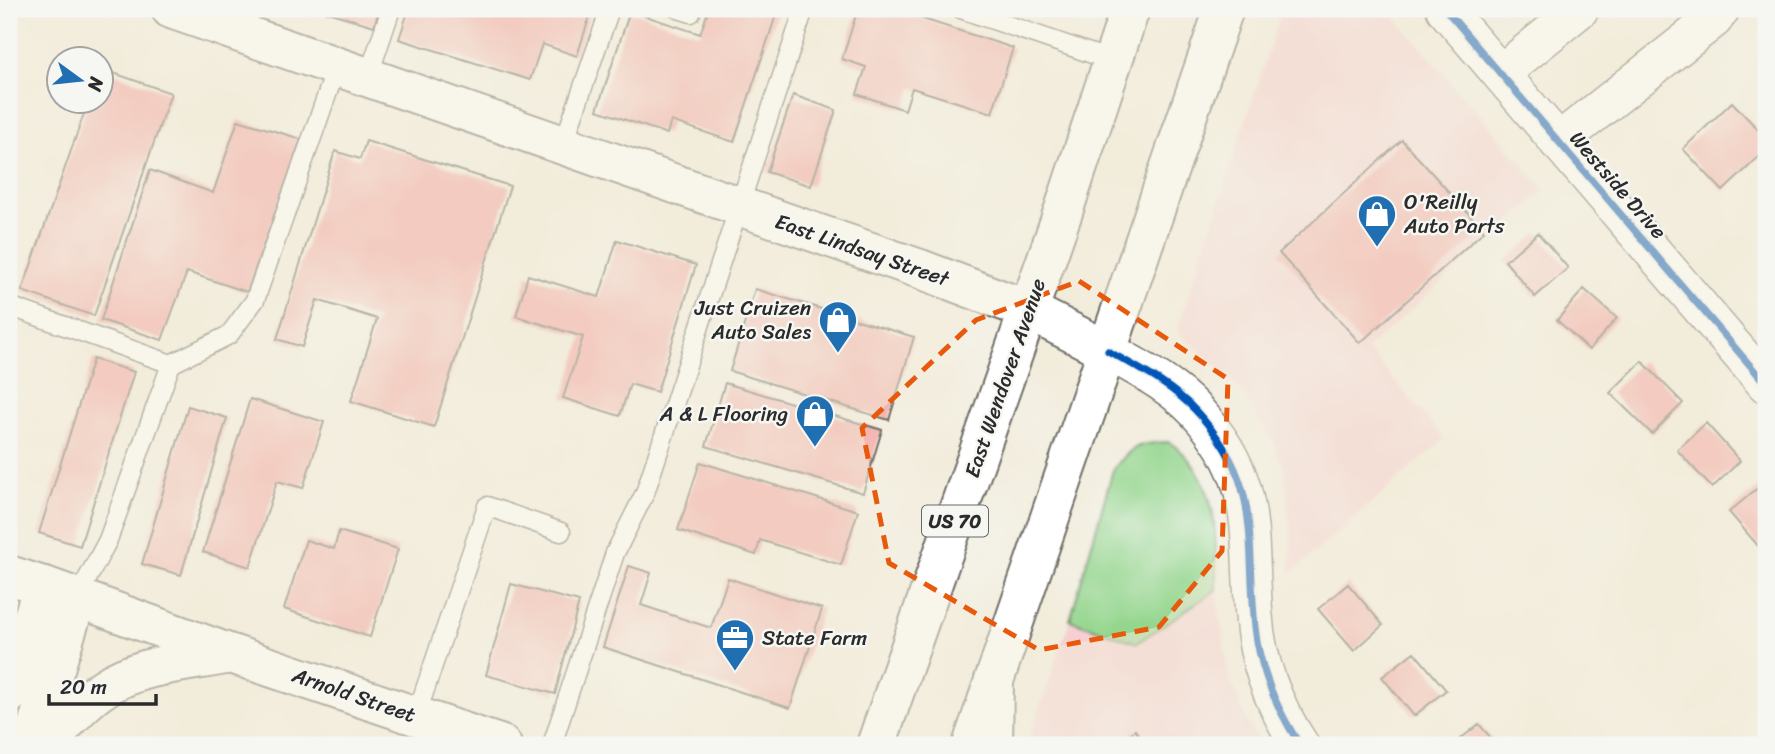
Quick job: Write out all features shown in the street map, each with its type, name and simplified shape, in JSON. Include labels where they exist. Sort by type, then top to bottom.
[{"type":"main road","name":"East Lindsay Street","points":[[171,9],[1028,310],[1108,351]]},
{"type":"main road","name":"East Wendover Avenue","points":[[876,741],[1028,310],[1130,9]]},
{"type":"main road","points":[[971,745],[1224,9]]},
{"type":"main road","points":[[9,694],[43,586]]},
{"type":"main road","points":[[31,745],[43,586]]},
{"type":"main road","name":"Arnold Street","points":[[43,586],[231,654],[502,745]]},
{"type":"main road","points":[[46,745],[73,713],[106,686],[140,672],[231,654]]},
{"type":"main road","points":[[993,745],[994,680]]},
{"type":"street","name":"Westside Drive","points":[[1445,9],[1766,384]]},
{"type":"street","points":[[1501,73],[1580,9]]},
{"type":"street","points":[[1558,142],[1714,19],[1721,9]]},
{"type":"street","name":"East Lindsay Street","points":[[1108,351],[1159,381],[1194,409],[1220,440],[1237,472],[1248,503],[1254,615],[1261,662],[1276,701],[1300,745]]},
{"type":"lane","points":[[43,586],[107,540],[171,364],[229,335],[255,300],[352,72],[391,9]]},
{"type":"lane","points":[[563,145],[610,9]]},
{"type":"lane","points":[[552,745],[615,553],[645,493],[737,206],[804,9]]},
{"type":"lane","points":[[961,9],[1113,61]]},
{"type":"lane","points":[[9,306],[171,364]]},
{"type":"lane","points":[[416,716],[487,506],[561,532]]},
{"type":"highlighted area","points":[[1079,281],[1228,379],[1222,551],[1159,627],[1039,650],[889,563],[862,428],[976,320]]},
{"type":"shaded area","points":[[1282,9],[1388,9],[1545,190],[1367,349],[1445,439],[1290,574],[1291,541],[1285,472],[1274,444],[1238,386],[1177,331]]},
{"type":"shaded area","points":[[1216,590],[1228,673],[1249,726],[1262,745],[1030,745],[1030,735],[1070,620],[1137,643]]},
{"type":"green space","points":[[1169,442],[1186,456],[1206,489],[1215,528],[1216,590],[1137,643],[1070,620],[1113,470],[1136,447]]},
{"type":"building","points":[[318,9],[379,9],[374,26]]},
{"type":"building","points":[[409,9],[592,9],[577,56],[542,44],[530,80],[399,39]]},
{"type":"building","points":[[709,9],[778,9],[734,142],[671,121],[667,134],[597,110],[630,11],[700,34]]},
{"type":"building","points":[[858,9],[892,9],[1013,48],[992,113],[912,88],[905,110],[857,94],[866,67],[842,59]]},
{"type":"building","points":[[116,74],[171,93],[94,316],[22,291],[83,116],[116,116]]},
{"type":"building","points":[[793,95],[836,110],[811,186],[767,172]]},
{"type":"building","points":[[1732,102],[1766,138],[1766,150],[1723,191],[1683,149]]},
{"type":"building","points":[[238,120],[301,139],[247,292],[187,272],[162,340],[101,320],[150,170],[213,193]]},
{"type":"building","points":[[1402,140],[1484,231],[1360,343],[1279,253]]},
{"type":"building","points":[[366,141],[510,186],[434,427],[351,401],[377,319],[317,300],[302,347],[277,339],[335,151],[360,159]]},
{"type":"building","points":[[1538,233],[1568,268],[1535,297],[1505,261]]},
{"type":"building","points":[[617,240],[696,265],[657,392],[630,384],[620,416],[563,398],[583,337],[516,316],[528,275],[599,297]]},
{"type":"building","points":[[755,289],[914,337],[889,420],[730,371]]},
{"type":"building","points":[[1584,289],[1617,318],[1589,350],[1557,320]]},
{"type":"building","points":[[93,359],[134,372],[80,546],[39,533]]},
{"type":"building","points":[[1642,361],[1683,403],[1652,434],[1610,393]]},
{"type":"building","points":[[725,383],[882,430],[863,493],[706,446]]},
{"type":"building","points":[[250,399],[324,422],[303,488],[277,481],[250,567],[203,552]]},
{"type":"building","points":[[188,406],[227,418],[181,575],[142,564]]},
{"type":"building","points":[[1706,423],[1740,461],[1712,488],[1677,450]]},
{"type":"building","points":[[700,462],[858,511],[841,565],[760,540],[756,555],[678,530]]},
{"type":"building","points":[[1760,486],[1766,493],[1766,555],[1729,512]]},
{"type":"building","points":[[339,531],[398,549],[370,637],[284,609],[306,540],[334,549]]},
{"type":"building","points":[[629,566],[651,573],[641,605],[711,628],[728,578],[822,609],[790,708],[603,647]]},
{"type":"building","points":[[511,584],[579,602],[555,694],[486,675]]},
{"type":"building","points":[[1348,584],[1383,625],[1354,651],[1318,609]]},
{"type":"building","points":[[1414,652],[1446,690],[1414,716],[1382,677]]},
{"type":"building","points":[[1479,724],[1497,745],[1453,745]]},
{"type":"building","points":[[1135,730],[1148,745],[1118,745]]},
{"type":"cycle path","points":[[1445,9],[1766,384]]},
{"type":"cycle path","points":[[1108,351],[1154,378],[1187,402],[1217,436],[1231,460],[1241,484],[1246,508],[1254,616],[1263,667],[1275,700],[1300,745]]},
{"type":"place","name":"O'Reilly Auto Parts","points":[[1377,248]]},
{"type":"place","name":"Just Cruizen Auto Sales","points":[[838,354]]},
{"type":"place","name":"A & L Flooring","points":[[815,448]]},
{"type":"place","name":"State Farm","points":[[735,672]]}]
